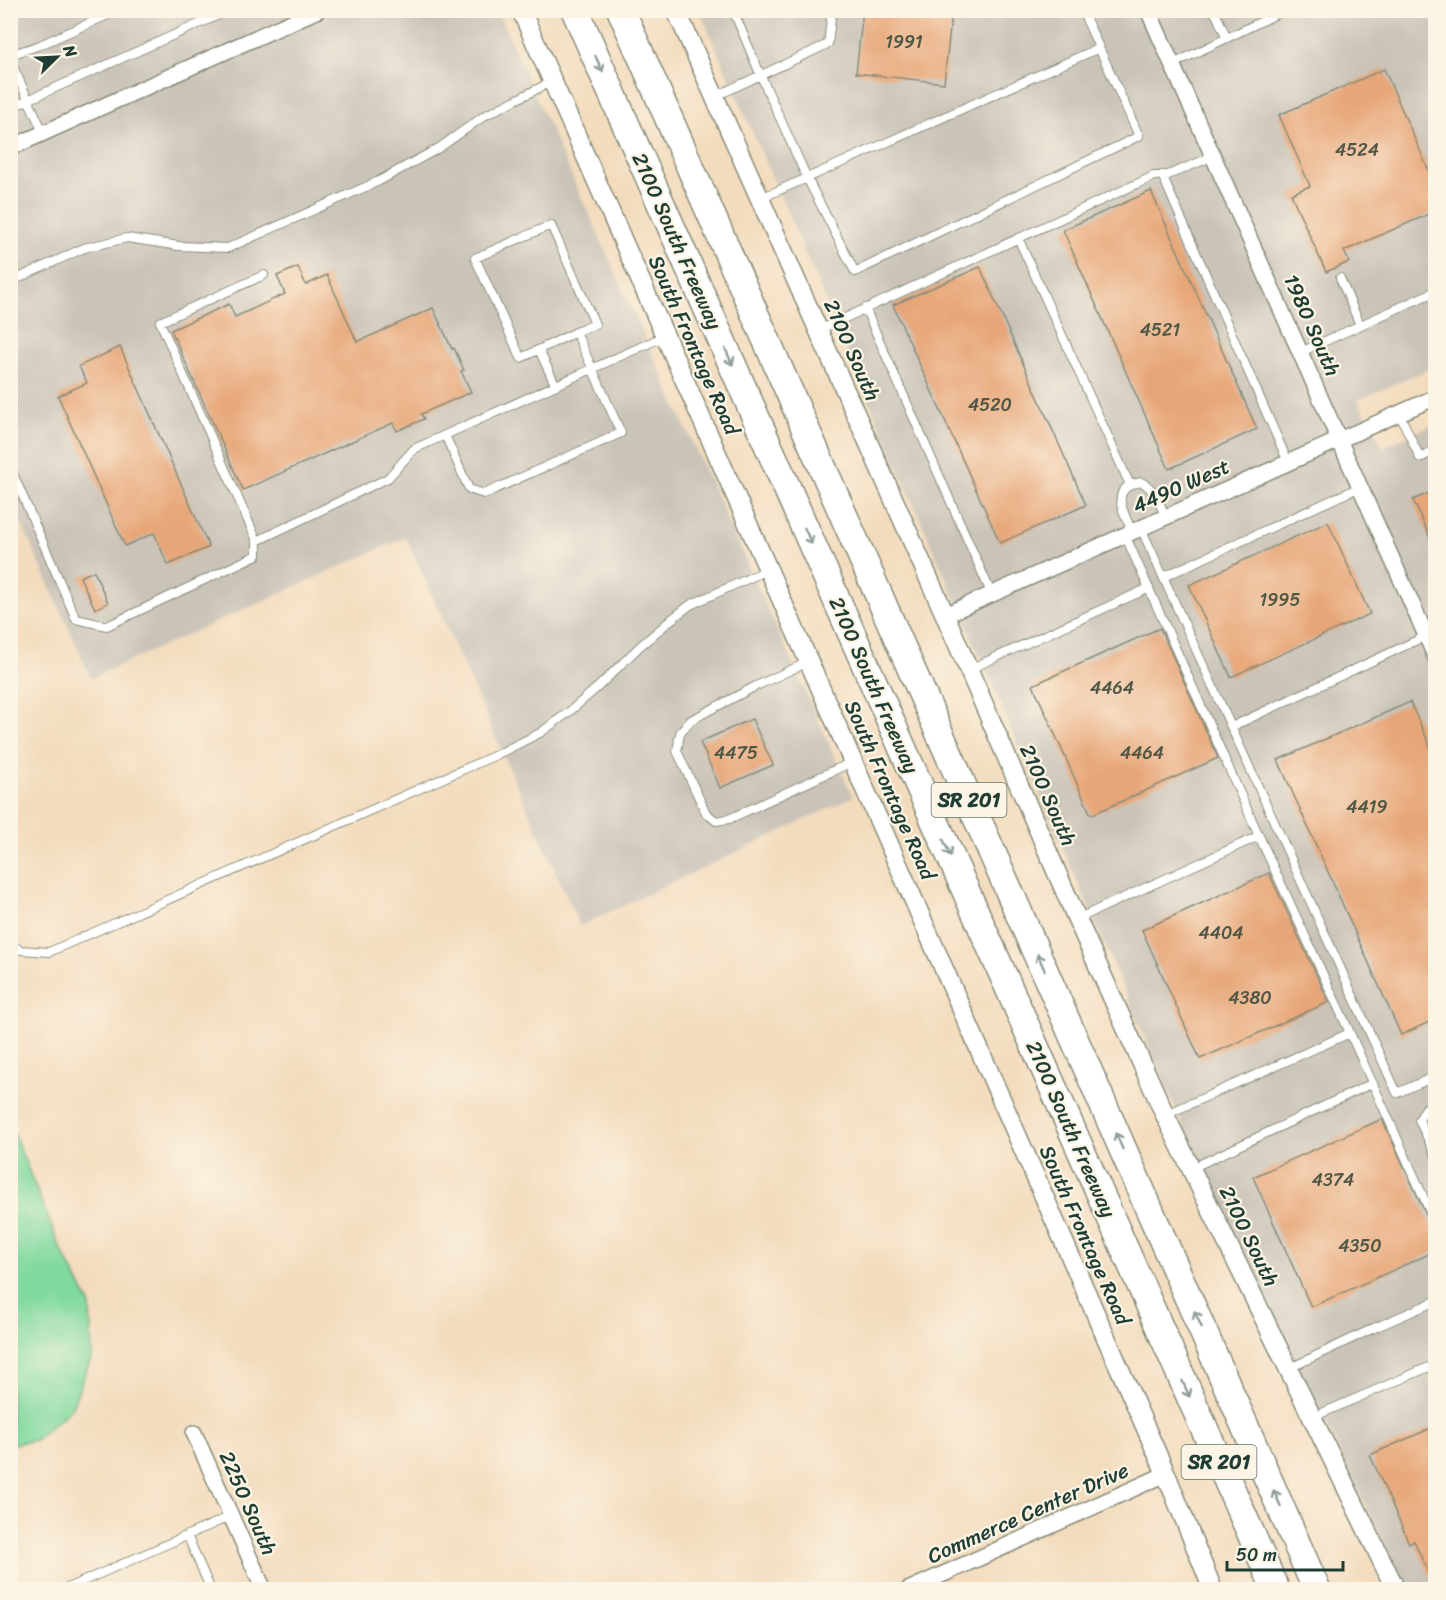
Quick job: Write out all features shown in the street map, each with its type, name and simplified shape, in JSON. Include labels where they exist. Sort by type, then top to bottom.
[{"type":"highway","name":"2100 South Freeway","points":[[575,10],[1276,1590]]},
{"type":"highway","name":"2100 South Freeway","points":[[621,10],[1319,1590]]},
{"type":"street","points":[[10,148],[292,16],[318,10]]},
{"type":"street","name":"South Frontage Road","points":[[521,10],[1166,1474],[1214,1590]]},
{"type":"street","name":"2100 South","points":[[676,10],[1165,1115],[1396,1590]]},
{"type":"street","name":"1980 South","points":[[1148,10],[1436,658]]},
{"type":"street","name":"4490 West","points":[[945,615],[1436,397]]},
{"type":"street","name":"2250 South","points":[[194,1433],[264,1590]]},
{"type":"street","name":"Commerce Center Drive","points":[[908,1590],[1166,1474]]},
{"type":"lane","points":[[44,134],[10,58],[119,10]]},
{"type":"lane","points":[[10,108],[230,10]]},
{"type":"lane","points":[[733,10],[807,178],[855,272],[1139,136],[1082,10]]},
{"type":"lane","points":[[714,97],[828,44],[832,10]]},
{"type":"lane","points":[[1214,10],[1227,38]]},
{"type":"lane","points":[[1173,64],[1285,10]]},
{"type":"lane","points":[[760,199],[1099,48]]},
{"type":"lane","points":[[10,282],[84,248],[127,238],[179,246],[228,248],[379,181],[439,148],[484,116],[552,81]]},
{"type":"lane","points":[[818,330],[1154,176],[1168,175],[1214,156]]},
{"type":"lane","points":[[1161,176],[1288,462]]},
{"type":"lane","points":[[551,225],[595,324],[576,332],[521,358],[475,258],[551,225]]},
{"type":"lane","points":[[1018,238],[1130,485]]},
{"type":"lane","points":[[10,467],[76,619],[107,626],[257,555],[257,541],[160,322],[264,275]]},
{"type":"lane","points":[[1340,278],[1360,325]]},
{"type":"lane","points":[[1301,352],[1436,291]]},
{"type":"lane","points":[[865,308],[992,595]]},
{"type":"lane","points":[[445,435],[469,489],[484,494],[621,433],[576,332]]},
{"type":"lane","points":[[257,541],[388,478],[414,449],[665,336]]},
{"type":"lane","points":[[539,350],[555,384]]},
{"type":"lane","points":[[1399,413],[1420,458],[1436,450]]},
{"type":"lane","points":[[1166,517],[1148,485],[1141,482],[1130,485],[1123,491],[1120,498],[1121,506],[1133,531],[1163,577],[1397,1093],[1436,1076]]},
{"type":"lane","points":[[1163,577],[1360,487]]},
{"type":"lane","points":[[1133,531],[1149,588],[1436,1225]]},
{"type":"lane","points":[[10,945],[21,950],[49,952],[496,755],[540,733],[569,712],[639,647],[690,605],[769,570]]},
{"type":"lane","points":[[968,670],[1149,588]]},
{"type":"lane","points":[[1231,727],[1426,636]]},
{"type":"lane","points":[[809,662],[690,720],[680,733],[678,751],[706,813],[716,821],[729,819],[853,762]]},
{"type":"lane","points":[[1077,919],[1259,836]]},
{"type":"lane","points":[[1165,1115],[1350,1033]]},
{"type":"lane","points":[[1190,1168],[1373,1083]]},
{"type":"lane","points":[[1436,1103],[1426,1108],[1419,1120],[1436,1156]]},
{"type":"lane","points":[[1288,1369],[1436,1301]]},
{"type":"lane","points":[[1312,1418],[1436,1364]]},
{"type":"lane","points":[[63,1590],[231,1516]]},
{"type":"lane","points":[[187,1535],[211,1590]]},
{"type":"shaded area","points":[[10,11],[497,11],[853,797],[580,926],[406,537],[91,678],[11,500]]},
{"type":"shaded area","points":[[700,11],[1435,11],[1435,366],[1358,400],[1383,447],[1435,424],[1435,1589],[1406,1589],[1214,1197]]},
{"type":"green space","points":[[10,1125],[60,1247],[90,1304],[92,1356],[71,1409],[35,1440],[11,1444]]},
{"type":"building","points":[[863,10],[952,10],[944,83],[856,73]]},
{"type":"building","points":[[1384,69],[1436,187],[1436,211],[1344,251],[1349,262],[1326,272],[1291,194],[1310,186],[1279,115]]},
{"type":"building","points":[[1151,191],[1257,429],[1169,469],[1063,230]]},
{"type":"building","points":[[298,267],[306,285],[327,275],[357,342],[433,308],[464,370],[461,371],[471,392],[421,414],[424,419],[397,431],[393,423],[243,490],[171,330],[229,304],[235,317],[285,294],[277,276]]},
{"type":"building","points":[[980,267],[1086,505],[1000,543],[893,305]]},
{"type":"building","points":[[120,347],[209,547],[168,565],[154,533],[125,546],[58,396],[87,383],[79,366]]},
{"type":"building","points":[[1436,490],[1436,551],[1413,500]]},
{"type":"building","points":[[1328,522],[1370,614],[1231,677],[1189,585]]},
{"type":"building","points":[[94,571],[108,603],[95,609],[80,577]]},
{"type":"building","points":[[1160,628],[1218,758],[1091,815],[1033,685]]},
{"type":"building","points":[[1410,702],[1436,759],[1436,1019],[1401,1035],[1278,760]]},
{"type":"building","points":[[752,719],[773,765],[720,788],[700,742]]},
{"type":"building","points":[[1269,873],[1329,1002],[1200,1059],[1142,930]]},
{"type":"building","points":[[1382,1119],[1436,1236],[1436,1251],[1311,1307],[1253,1177]]},
{"type":"building","points":[[1436,1426],[1436,1589],[1414,1541],[1409,1543],[1370,1455]]}]
